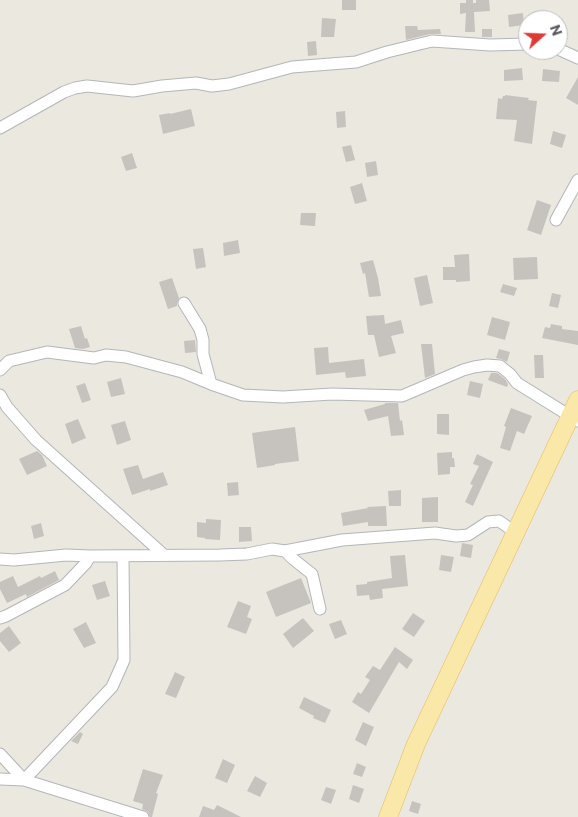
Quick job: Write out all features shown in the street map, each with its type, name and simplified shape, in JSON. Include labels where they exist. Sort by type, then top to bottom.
[{"type":"main road","points":[[388,817],[416,744],[515,532],[574,419],[578,400]]},
{"type":"street","points":[[0,128],[64,92],[87,86],[134,91],[162,86],[196,84],[212,86],[229,84],[292,68],[356,62],[387,52],[432,42],[518,44]]},
{"type":"street","points":[[556,220],[578,180]]},
{"type":"street","points":[[184,303],[200,328],[203,340],[203,354],[211,384]]},
{"type":"street","points":[[0,370],[9,361],[47,352],[94,358],[106,355],[126,357],[182,372],[243,395],[283,397],[332,394],[402,396],[463,370],[487,364],[500,366],[517,383],[574,419]]},
{"type":"street","points":[[0,395],[36,440],[164,555]]},
{"type":"street","points":[[0,559],[14,560],[66,555],[247,554],[272,549],[285,551],[342,540],[435,533],[456,536],[468,535],[488,522],[499,521],[515,532]]},
{"type":"street","points":[[285,551],[293,560],[312,574],[320,609]]},
{"type":"street","points":[[0,618],[64,585],[86,563],[90,556]]},
{"type":"street","points":[[24,780],[112,687],[124,660],[123,556]]},
{"type":"street","points":[[0,754],[24,780]]},
{"type":"street","points":[[0,780],[24,780],[143,817]]},
{"type":"building","points":[[342,0],[356,0],[356,10],[342,10]]},
{"type":"building","points":[[466,0],[473,0],[473,3],[476,3],[476,0],[489,0],[490,11],[474,12],[475,32],[465,32],[466,13],[460,14],[460,3],[466,3]]},
{"type":"building","points":[[518,14],[518,26],[509,27],[508,15]]},
{"type":"building","points":[[322,18],[336,19],[334,37],[321,37]]},
{"type":"building","points":[[405,26],[417,26],[418,30],[440,29],[441,34],[430,34],[406,40]]},
{"type":"building","points":[[482,29],[492,29],[492,37],[482,37]]},
{"type":"building","points":[[316,41],[317,55],[308,56],[307,42]]},
{"type":"building","points":[[522,68],[523,80],[504,81],[504,70]]},
{"type":"building","points":[[543,69],[560,71],[559,82],[542,81]]},
{"type":"building","points":[[578,77],[578,105],[566,98]]},
{"type":"building","points":[[505,95],[537,101],[532,144],[514,141],[517,120],[496,119],[498,98],[502,99]]},
{"type":"building","points":[[191,109],[195,126],[163,134],[159,115]]},
{"type":"building","points":[[345,111],[346,127],[337,128],[336,112]]},
{"type":"building","points":[[553,131],[566,135],[562,148],[550,144]]},
{"type":"building","points":[[351,145],[355,160],[346,162],[342,147]]},
{"type":"building","points":[[132,153],[137,168],[126,171],[121,157]]},
{"type":"building","points":[[376,161],[378,175],[367,177],[365,163]]},
{"type":"building","points":[[362,183],[367,201],[355,204],[350,187]]},
{"type":"building","points":[[537,200],[551,205],[541,235],[527,230]]},
{"type":"building","points":[[301,213],[316,213],[315,226],[300,225]]},
{"type":"building","points":[[238,240],[240,253],[224,256],[223,243]]},
{"type":"building","points":[[203,248],[206,267],[196,269],[193,249]]},
{"type":"building","points":[[469,254],[470,281],[456,282],[456,280],[443,280],[443,267],[455,267],[454,255]]},
{"type":"building","points":[[537,257],[538,279],[514,280],[513,258]]},
{"type":"building","points":[[373,260],[381,296],[369,297],[365,273],[363,274],[360,263]]},
{"type":"building","points":[[427,275],[433,303],[420,306],[414,278]]},
{"type":"building","points":[[172,278],[179,298],[177,306],[168,309],[159,282]]},
{"type":"building","points":[[503,284],[517,288],[514,296],[500,292]]},
{"type":"building","points":[[552,293],[561,295],[558,308],[549,306]]},
{"type":"building","points":[[384,315],[385,324],[401,320],[404,333],[391,336],[396,353],[379,357],[374,335],[368,335],[366,316]]},
{"type":"building","points":[[492,317],[510,322],[505,340],[487,335]]},
{"type":"building","points":[[551,324],[562,326],[562,329],[578,331],[578,345],[542,338],[545,327],[550,328]]},
{"type":"building","points":[[81,326],[90,347],[83,349],[75,348],[69,329]]},
{"type":"building","points":[[195,340],[196,352],[185,353],[184,341]]},
{"type":"building","points":[[421,344],[432,344],[435,374],[425,378]]},
{"type":"building","points":[[328,347],[329,363],[364,359],[366,376],[346,378],[345,372],[316,375],[314,348]]},
{"type":"building","points":[[499,349],[510,352],[507,362],[496,358]]},
{"type":"building","points":[[534,355],[543,355],[544,378],[535,378]]},
{"type":"building","points":[[491,373],[497,373],[505,379],[508,384],[507,387],[488,380]]},
{"type":"building","points":[[121,378],[125,394],[111,397],[107,382]]},
{"type":"building","points":[[470,381],[483,384],[480,398],[467,395]]},
{"type":"building","points":[[85,383],[91,400],[82,403],[76,386]]},
{"type":"building","points":[[385,403],[398,403],[404,435],[391,436],[388,416],[368,421],[364,410]]},
{"type":"building","points":[[511,408],[532,416],[524,434],[517,431],[510,451],[500,448],[506,427],[504,426]]},
{"type":"building","points":[[437,414],[449,414],[449,435],[437,434]]},
{"type":"building","points":[[78,419],[86,438],[72,444],[65,424]]},
{"type":"building","points":[[125,421],[131,440],[117,445],[111,425]]},
{"type":"building","points":[[295,427],[299,461],[257,468],[252,433]]},
{"type":"building","points":[[37,451],[42,455],[47,466],[27,475],[19,459]]},
{"type":"building","points":[[452,452],[455,467],[450,467],[450,474],[438,475],[437,453]]},
{"type":"building","points":[[477,454],[493,462],[473,506],[465,502],[473,485],[470,484],[479,466],[473,464]]},
{"type":"building","points":[[138,465],[143,479],[163,472],[168,485],[132,495],[123,469]]},
{"type":"building","points":[[238,482],[239,495],[228,496],[227,483]]},
{"type":"building","points":[[401,490],[401,506],[389,506],[388,491]]},
{"type":"building","points":[[438,497],[438,522],[422,522],[422,498]]},
{"type":"building","points":[[386,506],[387,526],[368,526],[368,522],[343,526],[341,513],[367,507]]},
{"type":"building","points":[[206,519],[221,520],[220,540],[197,537],[197,522],[206,523]]},
{"type":"building","points":[[41,523],[44,536],[34,539],[31,526]]},
{"type":"building","points":[[239,527],[251,527],[252,541],[239,542]]},
{"type":"building","points":[[462,543],[473,545],[471,558],[460,556]]},
{"type":"building","points":[[405,555],[408,586],[382,589],[383,598],[370,600],[369,595],[357,596],[356,585],[392,578],[390,556]]},
{"type":"building","points":[[441,555],[454,557],[451,572],[439,570]]},
{"type":"building","points":[[55,571],[59,580],[27,597],[26,594],[7,603],[0,589],[0,582],[13,576],[18,587]]},
{"type":"building","points":[[301,578],[311,603],[276,617],[266,592]]},
{"type":"building","points":[[105,581],[110,596],[97,600],[92,585]]},
{"type":"building","points":[[238,601],[251,606],[247,617],[252,619],[246,634],[227,627]]},
{"type":"building","points":[[413,613],[425,621],[414,637],[402,629]]},
{"type":"building","points":[[303,618],[314,631],[293,648],[283,634]]},
{"type":"building","points":[[341,620],[347,634],[335,639],[329,624]]},
{"type":"building","points":[[86,622],[96,643],[84,648],[73,629]]},
{"type":"building","points":[[9,626],[21,643],[9,652],[0,641],[0,633]]},
{"type":"building","points":[[395,647],[413,660],[407,669],[399,662],[369,713],[352,702],[358,692],[361,694],[370,680],[365,677],[373,666],[380,670]]},
{"type":"building","points":[[175,672],[185,677],[176,698],[165,694]]},
{"type":"building","points":[[304,697],[331,710],[325,723],[313,718],[314,716],[299,708]]},
{"type":"building","points":[[363,722],[374,727],[366,746],[355,740]]},
{"type":"building","points":[[80,732],[83,734],[78,744],[71,741]]},
{"type":"building","points":[[223,759],[235,765],[227,783],[215,778]]},
{"type":"building","points":[[357,763],[366,767],[362,777],[353,774]]},
{"type":"building","points":[[143,769],[163,775],[156,793],[158,794],[152,817],[142,809],[143,804],[133,801]]},
{"type":"building","points":[[255,776],[267,783],[260,797],[247,791]]},
{"type":"building","points":[[353,785],[364,789],[359,803],[349,799]]},
{"type":"building","points":[[326,787],[336,790],[331,804],[321,800]]},
{"type":"building","points":[[412,801],[421,804],[418,814],[409,811]]},
{"type":"building","points":[[217,805],[241,817],[199,817],[203,806],[214,810]]}]
